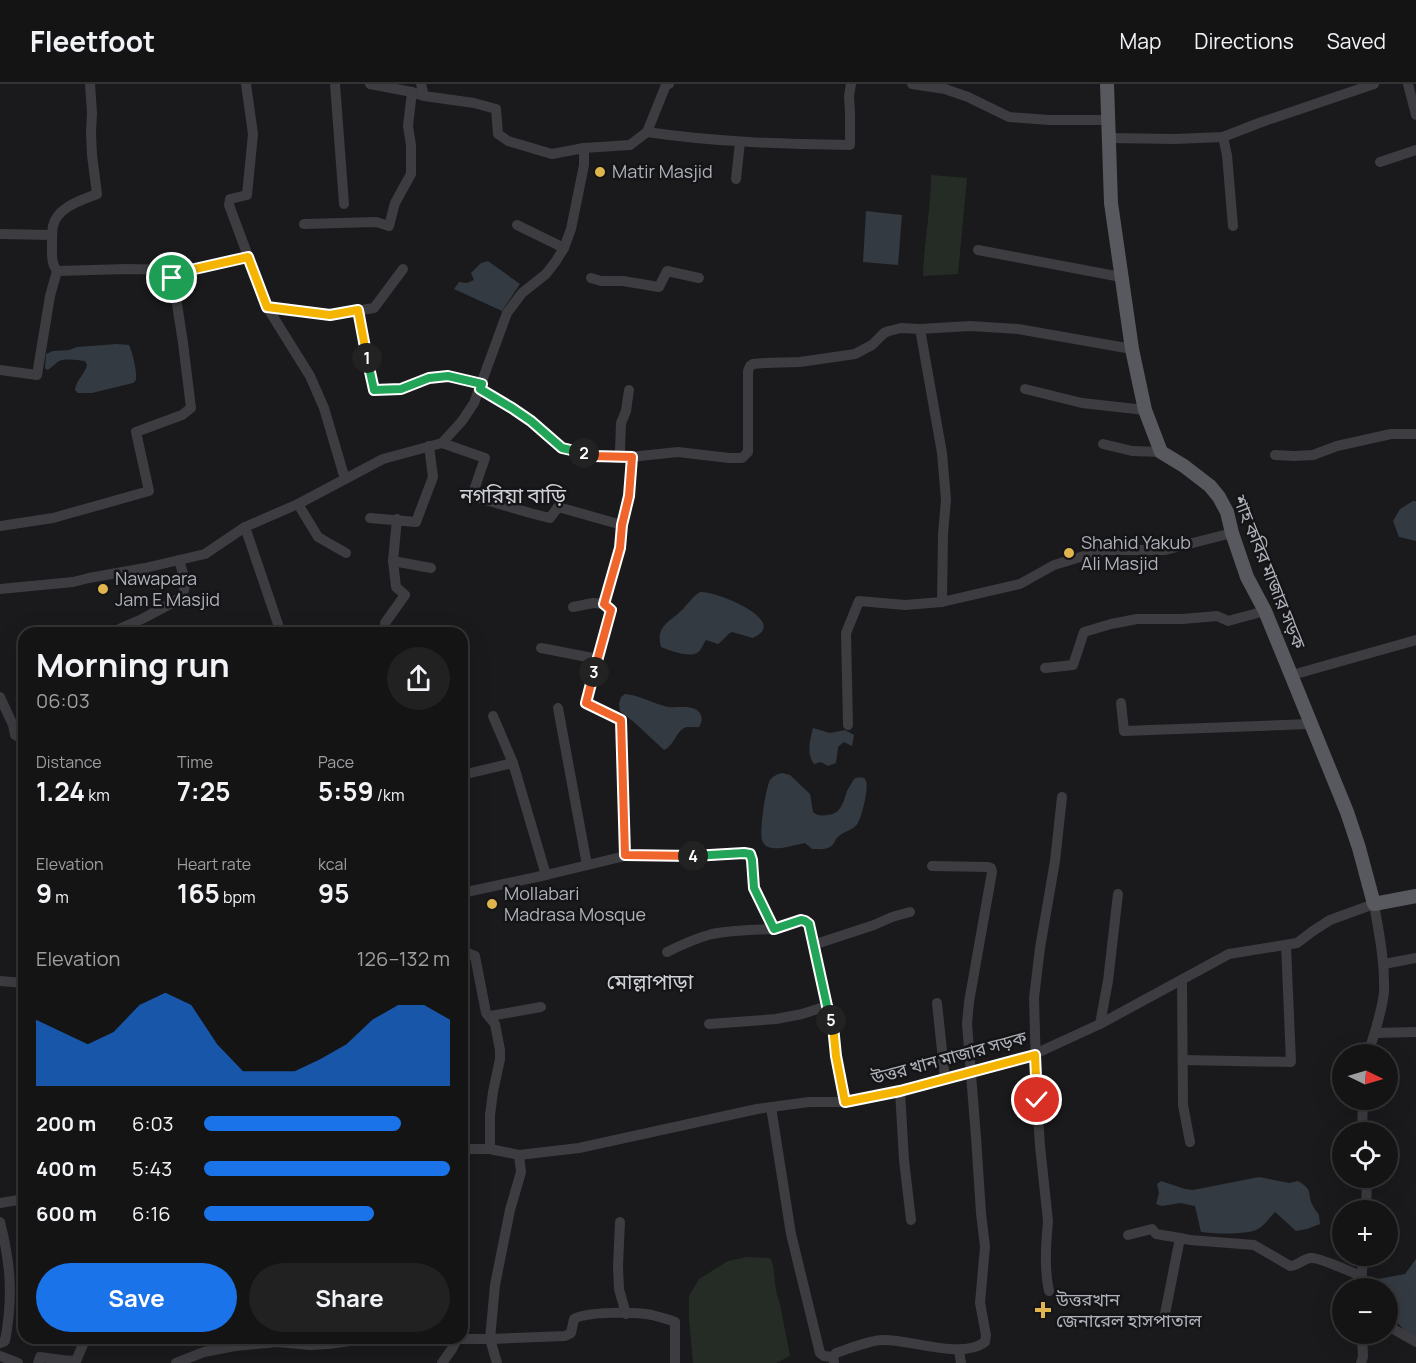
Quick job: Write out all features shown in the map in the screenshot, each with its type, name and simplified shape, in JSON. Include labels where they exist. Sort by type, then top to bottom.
[{"type":"main road","points":[[1107,84],[1111,203],[1121,277],[1144,410],[1161,452]]},
{"type":"main road","name":"শাহ কবির মাজার সড়ক","points":[[1161,452],[1210,486],[1227,512],[1247,577],[1265,611],[1347,812],[1374,904]]},
{"type":"main road","name":"উত্তর খান মাজার সড়ক","points":[[1374,904],[1416,896]]},
{"type":"street","points":[[0,370],[37,375],[50,296],[57,272],[52,259],[53,224],[64,210],[97,194],[92,155],[90,84]]},
{"type":"street","points":[[246,84],[253,134],[247,195],[230,199],[230,205],[267,307],[309,376],[324,408],[345,479]]},
{"type":"street","points":[[335,84],[344,204]]},
{"type":"street","points":[[370,84],[393,86],[424,96],[474,103],[496,109],[498,134],[508,141],[552,154],[584,148],[630,145],[647,132],[666,85],[669,84]]},
{"type":"street","points":[[421,84],[424,96]]},
{"type":"street","points":[[647,132],[740,142],[849,145],[851,84]]},
{"type":"street","points":[[912,84],[945,89],[968,97],[1009,117],[1108,120]]},
{"type":"street","points":[[1108,138],[1223,137],[1374,84]]},
{"type":"street","points":[[1408,84],[1416,115]]},
{"type":"street","points":[[303,224],[376,222],[389,226],[396,203],[411,174],[408,126],[412,92]]},
{"type":"street","points":[[1223,137],[1227,155],[1233,226]]},
{"type":"street","points":[[736,179],[740,142]]},
{"type":"street","points":[[442,443],[462,421],[474,403],[507,313],[522,292],[546,273],[564,248],[571,229],[584,165],[584,148]]},
{"type":"street","points":[[1380,162],[1416,150]]},
{"type":"street","points":[[517,225],[564,248]]},
{"type":"street","points":[[0,234],[52,235]]},
{"type":"street","points":[[978,250],[1121,277]]},
{"type":"street","points":[[0,526],[53,518],[149,491],[136,432],[182,415],[191,408],[172,278],[177,273],[248,257]]},
{"type":"street","points":[[57,272],[127,269],[190,270]]},
{"type":"street","points":[[267,307],[330,315],[374,308],[403,269]]},
{"type":"street","points":[[591,278],[659,287],[667,271],[699,278]]},
{"type":"street","points":[[358,310],[374,390],[401,389],[429,378],[448,376],[481,386],[531,421],[562,448],[593,456],[627,457],[678,452],[742,458],[748,452],[747,409],[750,366],[855,354],[872,345],[884,333],[901,328],[970,326],[1018,330],[1132,349]]},
{"type":"street","points":[[920,329],[942,453],[946,500],[942,602]]},
{"type":"street","points":[[1025,389],[1082,403],[1144,410]]},
{"type":"street","points":[[604,604],[620,548],[622,525],[629,496],[627,457],[620,450],[621,423],[626,411],[629,390]]},
{"type":"street","points":[[1275,455],[1313,455],[1337,446],[1391,434],[1416,434]]},
{"type":"street","points":[[0,589],[73,582],[205,554],[245,527],[298,504],[383,459],[442,443],[485,458],[472,496],[550,518],[558,507],[622,525]]},
{"type":"street","points":[[1103,444],[1132,451],[1161,452]]},
{"type":"street","points":[[370,518],[416,522],[434,477],[429,446]]},
{"type":"street","points":[[298,504],[318,537],[346,553]]},
{"type":"street","points":[[385,623],[405,595],[396,587],[393,561],[397,519]]},
{"type":"street","points":[[245,527],[279,627]]},
{"type":"street","points":[[848,725],[846,633],[859,601],[905,605],[942,602],[1020,584],[1054,565],[1104,550],[1165,550],[1232,533]]},
{"type":"street","points":[[123,627],[142,619],[182,596],[186,584],[179,560]]},
{"type":"street","points":[[393,561],[431,568]]},
{"type":"street","points":[[573,607],[593,603],[604,604],[611,610],[586,703],[621,720],[625,855]]},
{"type":"street","points":[[1045,668],[1073,665],[1084,632],[1111,624],[1137,619],[1217,616],[1228,621],[1265,611]]},
{"type":"street","points":[[1292,675],[1416,640]]},
{"type":"street","points":[[541,648],[598,659]]},
{"type":"street","points":[[0,697],[13,725],[15,735],[18,736]]},
{"type":"street","points":[[1121,703],[1124,731],[1310,724]]},
{"type":"street","points":[[558,708],[588,865]]},
{"type":"street","points":[[493,716],[513,763],[546,875]]},
{"type":"street","points":[[468,774],[513,763]]},
{"type":"street","points":[[1049,1291],[1047,1280],[1048,1221],[1040,1146],[1034,998],[1055,861],[1062,797]]},
{"type":"street","points":[[468,892],[625,855],[705,856],[744,853],[750,854],[754,888],[774,929]]},
{"type":"street","points":[[771,1107],[791,1234],[820,1353],[833,1360],[836,1353],[879,1340],[959,1350],[980,1346],[985,1342],[986,1335],[980,1303],[985,1247],[967,1024],[992,873],[991,868],[988,867],[932,866]]},
{"type":"street","points":[[1100,1024],[1108,981],[1118,894]]},
{"type":"street","name":"উত্তর খান মাজার সড়ক","points":[[468,1149],[489,1149],[519,1155],[579,1148],[757,1108],[809,1102],[845,1102],[971,1073],[1035,1055],[1100,1024],[1229,954],[1297,944],[1330,921],[1374,904]]},
{"type":"street","name":"শাহ কবির মাজার সড়ক","points":[[1371,1044],[1384,993],[1384,964],[1374,904]]},
{"type":"street","points":[[813,945],[910,912]]},
{"type":"street","points":[[667,952],[711,934],[774,929],[805,921],[809,924],[833,1026],[845,1102]]},
{"type":"street","points":[[1183,1060],[1291,1062],[1286,945]]},
{"type":"street","points":[[468,953],[475,956],[486,1013],[495,1024],[500,1050],[490,1115],[489,1149]]},
{"type":"street","points":[[1384,964],[1416,958]]},
{"type":"street","points":[[1182,980],[1183,1105],[1190,1142]]},
{"type":"street","points":[[0,981],[18,982]]},
{"type":"street","points":[[937,1003],[945,1079]]},
{"type":"street","points":[[709,1024],[776,1019],[827,1006]]},
{"type":"street","points":[[490,1016],[542,1007]]},
{"type":"street","points":[[1375,1033],[1416,1032]]},
{"type":"street","points":[[900,1091],[910,1220]]},
{"type":"street","points":[[497,1363],[490,1339],[495,1286],[520,1172],[519,1155]]},
{"type":"street","points":[[0,1203],[18,1200]]},
{"type":"street","points":[[0,1222],[10,1268],[10,1294],[5,1341],[0,1343]]},
{"type":"street","points":[[620,1222],[618,1266],[620,1289],[626,1314]]},
{"type":"street","points":[[1128,1235],[1152,1229],[1156,1234],[1190,1240],[1254,1245],[1290,1266],[1296,1266],[1303,1260],[1314,1257],[1361,1276],[1362,1266]]},
{"type":"street","points":[[1164,1318],[1180,1238]]},
{"type":"street","points":[[468,1338],[564,1336],[571,1334],[574,1319],[581,1315],[650,1314],[675,1322],[675,1363]]},
{"type":"street","points":[[1398,1332],[1416,1342]]},
{"type":"street","points":[[38,1363],[40,1357],[76,1361],[83,1344]]},
{"type":"street","points":[[176,1363],[204,1352],[256,1344]]},
{"type":"street","points":[[298,1344],[328,1344]]},
{"type":"street","points":[[442,1363],[453,1344]]},
{"type":"street","points":[[1361,1363],[1362,1344]]},
{"type":"street","points":[[959,1350],[961,1363]]},
{"type":"street","points":[[0,1356],[18,1363]]},
{"type":"shaded area","points":[[931,175],[967,178],[958,274],[923,276]]},
{"type":"shaded area","points":[[866,211],[902,215],[898,265],[863,262]]},
{"type":"shaded area","points":[[488,261],[520,284],[502,311],[454,289],[459,282],[467,283],[474,280],[471,273],[481,263]]},
{"type":"shaded area","points":[[117,344],[129,345],[136,372],[136,380],[133,383],[92,393],[78,393],[75,390],[86,368],[85,361],[62,360],[47,370],[45,368],[46,354],[53,351]]},
{"type":"shaded area","points":[[1416,501],[1416,541],[1399,537],[1393,521],[1400,509]]},
{"type":"shaded area","points":[[700,592],[721,596],[747,608],[763,624],[762,631],[753,638],[732,632],[718,644],[706,640],[700,651],[689,655],[661,647],[662,629]]},
{"type":"shaded area","points":[[625,694],[668,707],[694,708],[702,718],[701,723],[699,727],[686,727],[681,730],[670,746],[664,750],[620,711],[621,697]]},
{"type":"shaded area","points":[[813,728],[830,733],[845,730],[854,735],[852,746],[844,742],[838,747],[836,763],[828,766],[821,762],[814,764],[809,751]]},
{"type":"shaded area","points":[[782,773],[790,775],[810,794],[813,812],[821,816],[835,813],[843,804],[854,779],[864,778],[867,785],[866,796],[858,823],[839,836],[832,846],[826,849],[812,849],[805,843],[781,848],[766,846],[761,835],[768,784],[775,775]]},
{"type":"shaded area","points":[[1259,1177],[1289,1183],[1298,1181],[1303,1184],[1319,1214],[1320,1224],[1296,1231],[1275,1212],[1263,1225],[1253,1231],[1230,1234],[1201,1232],[1195,1206],[1180,1203],[1162,1206],[1156,1204],[1159,1193],[1157,1184],[1161,1181],[1193,1190]]},
{"type":"shaded area","points":[[747,1257],[770,1258],[790,1356],[776,1363],[693,1363],[689,1296],[699,1279],[728,1261]]},
{"type":"shaded area","points":[[1416,1259],[1416,1337],[1411,1337],[1398,1322],[1398,1278],[1383,1278],[1405,1274]]},
{"type":"place","name":"Matir Masjid","points":[[600,172]]},
{"type":"place","name":"Shahid Yakub Ali Masjid","points":[[1069,553]]},
{"type":"place","name":"Nawapara Jam E Masjid","points":[[103,589]]},
{"type":"place","name":"Mollabari Madrasa Mosque","points":[[492,904]]},
{"type":"place","name":"উত্তরখান জেনারেল হাসপাতাল","points":[[1043,1310]]},
{"type":"district","name":"নগরিয়া বাড়ি","points":[[513,496]]},
{"type":"district","name":"মোল্লাপাড়া","points":[[650,982]]},
{"type":"route","points":[[172,278],[177,273],[248,257],[267,307],[330,315],[358,310],[374,390],[401,389],[429,378],[448,376],[482,384],[480,389],[531,421],[562,448],[593,456],[632,457],[629,496],[622,525],[620,548],[604,604],[611,610],[586,703],[621,720],[625,855],[750,854],[754,888],[774,929],[801,920],[809,924],[833,1026],[845,1102],[900,1091],[1035,1055],[1037,1100]]}]
